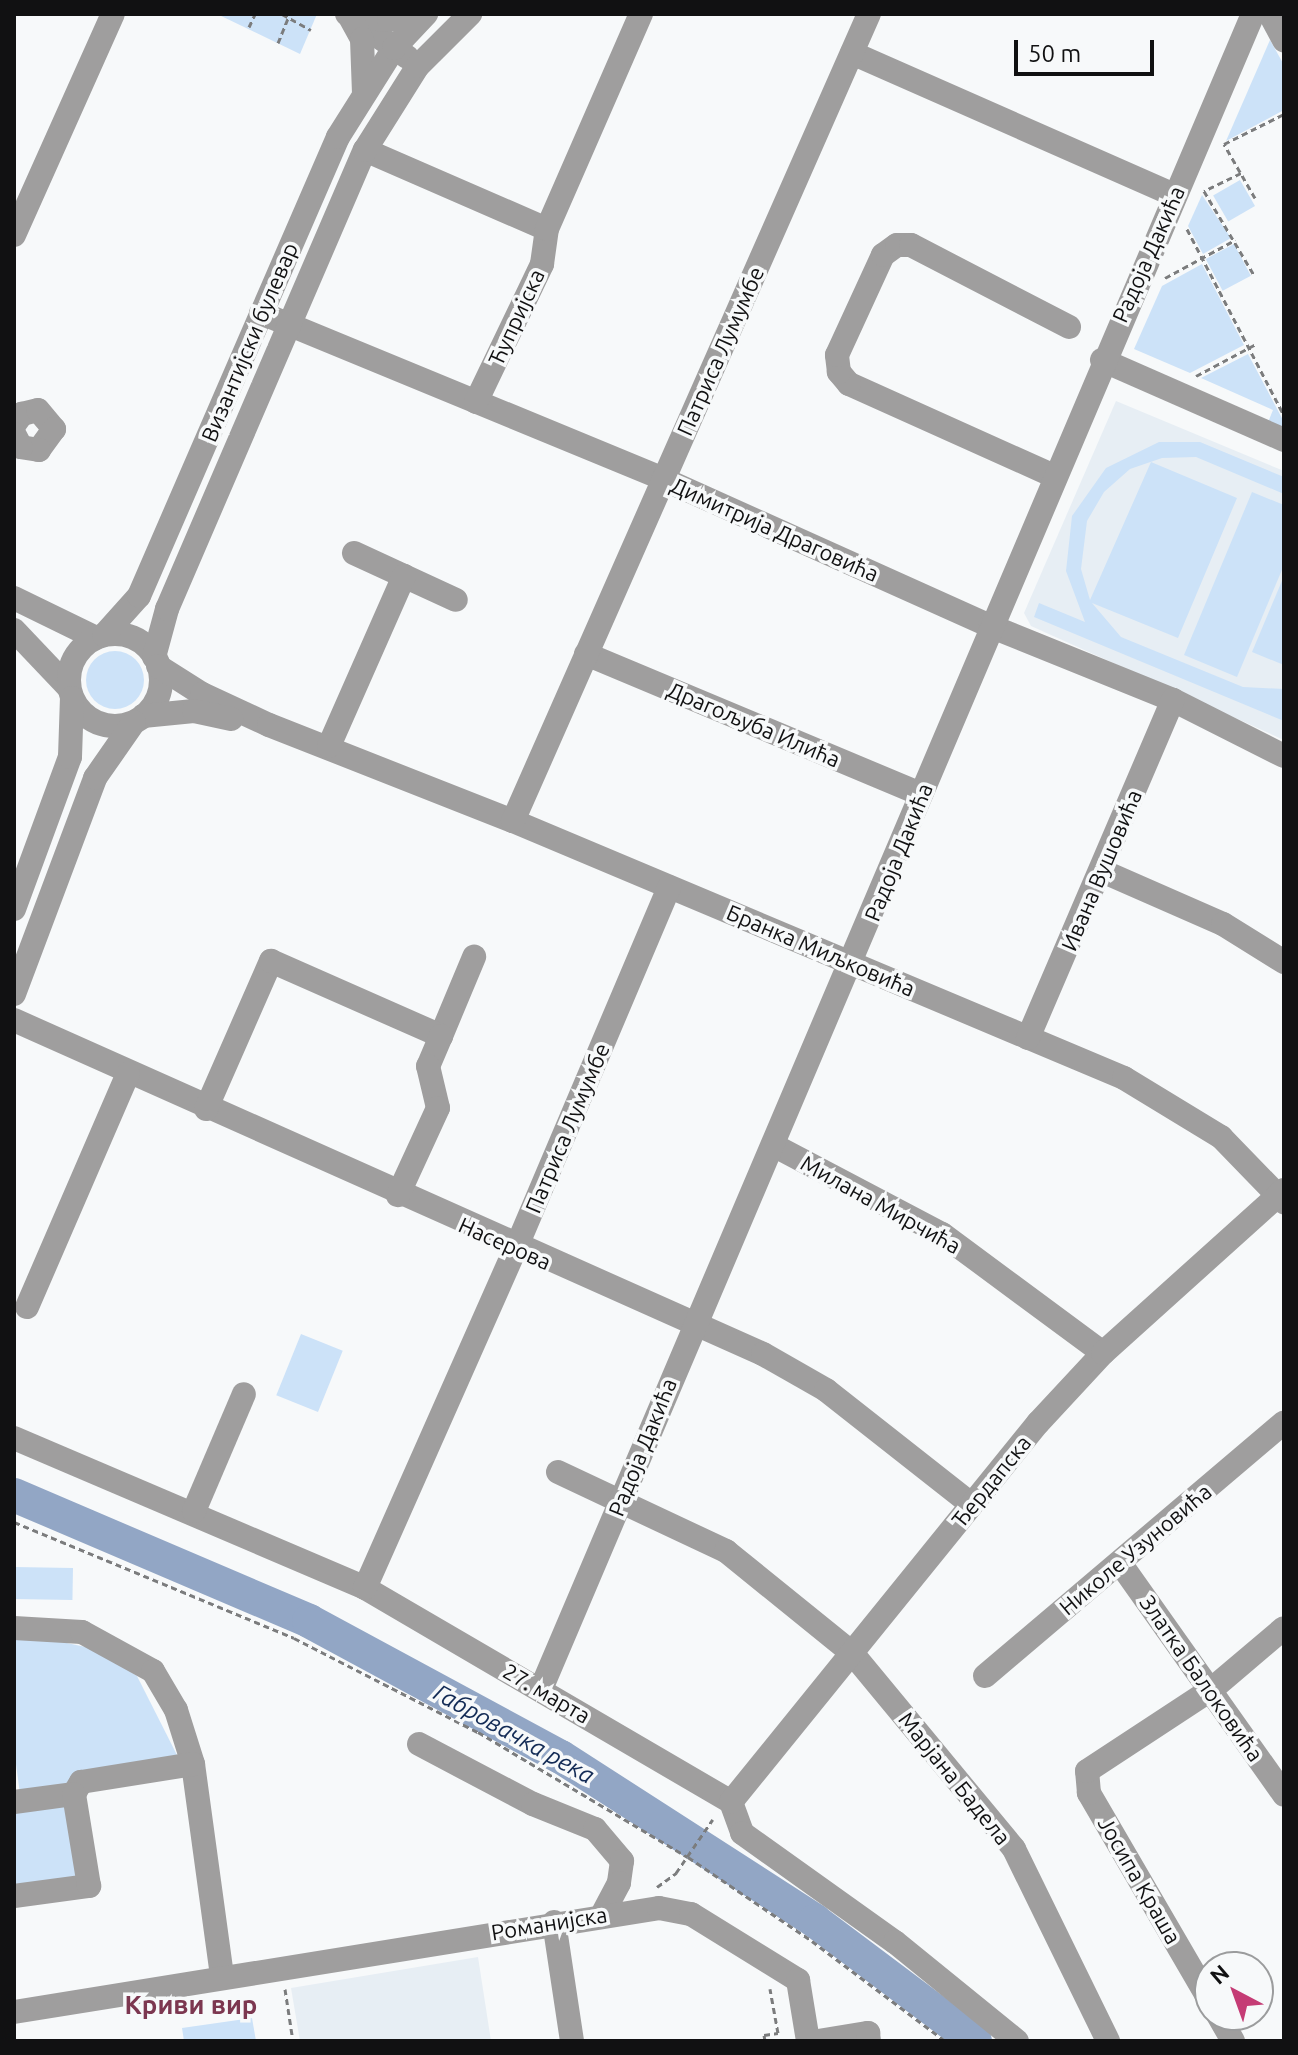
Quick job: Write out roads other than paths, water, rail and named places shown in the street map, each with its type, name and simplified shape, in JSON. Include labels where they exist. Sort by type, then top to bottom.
[{"type":"street","points":[[14,235],[113,14]]},
{"type":"street","points":[[348,15],[389,20],[414,14]]},
{"type":"street","name":"Византијски булевар","points":[[100,637],[139,596],[338,137],[394,48],[426,14]]},
{"type":"street","name":"Византијски булевар","points":[[156,662],[167,609],[286,322],[365,150],[418,66],[470,14]]},
{"type":"street","points":[[614,27],[638,14]]},
{"type":"street","name":"Ћупријска","points":[[476,402],[542,264],[547,229],[638,14]]},
{"type":"street","name":"Патриса Лумумбе","points":[[513,821],[869,14]]},
{"type":"street","name":"Радоја Дакића","points":[[541,1689],[693,1322],[853,962],[1102,360],[1253,14]]},
{"type":"street","points":[[1270,14],[1284,40]]},
{"type":"street","points":[[348,15],[418,66]]},
{"type":"street","points":[[348,15],[362,39],[364,94]]},
{"type":"street","points":[[852,53],[1174,195]]},
{"type":"street","points":[[365,150],[547,229]]},
{"type":"street","points":[[1054,476],[849,384],[839,372],[837,355],[883,255],[897,245],[911,245],[1069,327]]},
{"type":"street","name":"Димитрија Драговића","points":[[261,313],[663,479],[990,626],[1173,700],[1284,756]]},
{"type":"street","points":[[1102,360],[1284,440]]},
{"type":"street","points":[[46,414],[50,449],[39,450],[16,430],[46,414]]},
{"type":"street","points":[[354,553],[456,600]]},
{"type":"street","points":[[329,746],[404,576]]},
{"type":"street","points":[[14,598],[100,637],[127,636],[156,662],[158,694],[95,778],[14,994]]},
{"type":"street","points":[[14,630],[98,723],[138,719]]},
{"type":"street","points":[[14,909],[70,757],[74,658],[100,637]]},
{"type":"street","name":"Драгољуба Илића","points":[[586,654],[921,794]]},
{"type":"street","name":"Бранка Миљковића","points":[[156,662],[202,694],[269,725],[329,746],[853,962],[1178,1106],[1221,1137],[1282,1196]]},
{"type":"street","name":"Ивана Вушовића","points":[[1028,1038],[1173,700]]},
{"type":"street","name":"Бранка Миљковића","points":[[138,719],[194,711],[269,725]]},
{"type":"street","points":[[1102,871],[1223,924],[1284,962]]},
{"type":"street","name":"Патриса Лумумбе","points":[[365,1588],[516,1248],[669,887]]},
{"type":"street","points":[[398,1195],[438,1108],[428,1066],[474,957]]},
{"type":"street","points":[[206,1109],[271,961],[441,1036]]},
{"type":"street","name":"Насерова","points":[[14,1020],[516,1248],[693,1322],[826,1390],[971,1504]]},
{"type":"street","points":[[27,1307],[128,1074]]},
{"type":"street","name":"Милана Мирчића","points":[[773,1145],[942,1234],[1103,1353]]},
{"type":"street","name":"Ђердапска","points":[[731,1802],[971,1504],[1103,1353],[1282,1196]]},
{"type":"street","points":[[194,1511],[244,1394]]},
{"type":"street","name":"Николе Узуновића","points":[[985,1676],[1284,1422]]},
{"type":"street","name":"27. марта","points":[[14,1438],[194,1511],[365,1588],[731,1802]]},
{"type":"street","name":"Марјана Бадела","points":[[558,1472],[726,1551],[852,1653],[1014,1849],[1108,2041]]},
{"type":"street","name":"Златка Балоковића","points":[[1120,1563],[1284,1795]]},
{"type":"street","points":[[14,1628],[82,1632],[153,1671],[176,1710],[193,1764],[222,1977]]},
{"type":"street","points":[[1212,1689],[1284,1628]]},
{"type":"street","name":"Јосипа Краша","points":[[1194,1973],[1089,1793],[1087,1771],[1097,1759],[1212,1689]]},
{"type":"street","points":[[419,1744],[533,1804],[595,1829],[622,1861],[619,1883],[602,1915]]},
{"type":"street","points":[[14,1896],[89,1886],[74,1794],[81,1782],[193,1764]]},
{"type":"street","points":[[14,1802],[74,1794]]},
{"type":"street","points":[[731,1802],[742,1833],[895,1942],[1017,2041]]},
{"type":"street","name":"Романијска","points":[[14,2012],[554,1922],[659,1908],[691,1914],[798,1980],[808,2041]]},
{"type":"street","points":[[554,1922],[572,2041]]},
{"type":"street","points":[[818,2041],[868,2033],[869,2041]]},
{"type":"waterway","name":"Габровачка река","points":[[14,1495],[309,1621],[561,1757],[815,1921],[975,2041]]},
{"type":"district","name":"Криви вир","points":[[191,2005]]}]
